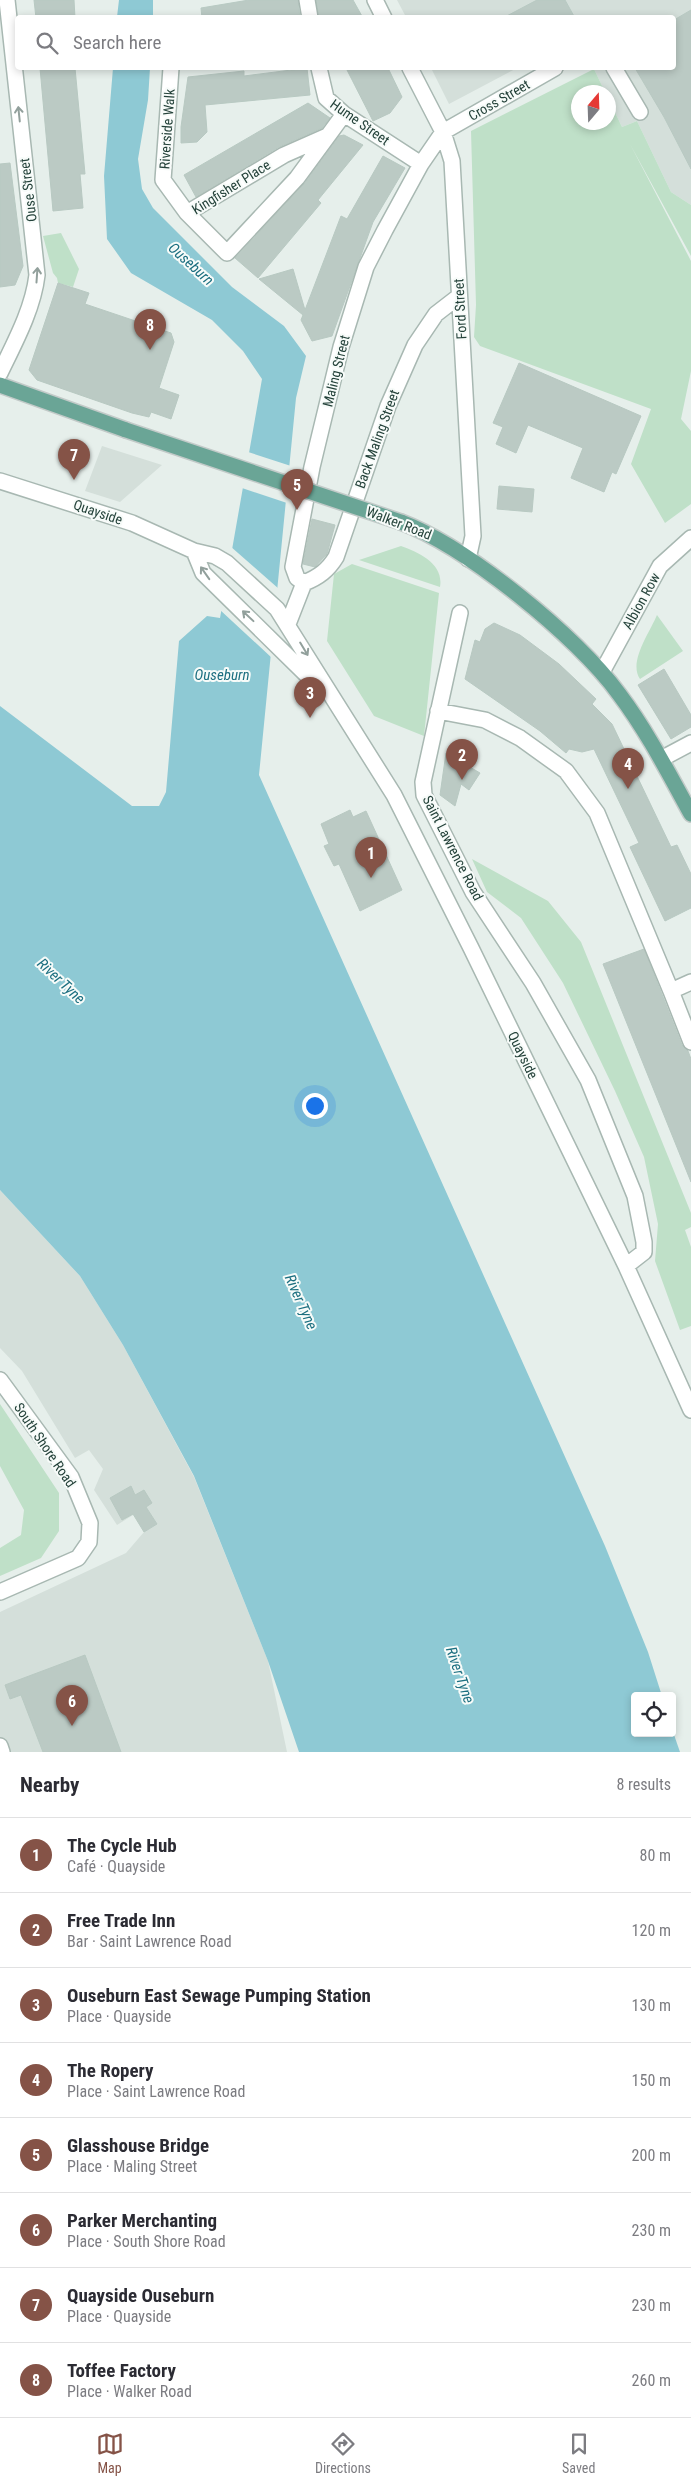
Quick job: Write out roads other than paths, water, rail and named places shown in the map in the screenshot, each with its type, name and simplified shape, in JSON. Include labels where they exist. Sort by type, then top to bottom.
[{"type":"main road","name":"Walker Road","points":[[0,386],[401,522],[437,538],[468,558],[554,626],[602,672],[632,712],[661,759],[691,814]]},
{"type":"street","name":"Ouse Street","points":[[0,373],[24,322],[36,284],[37,264],[7,0]]},
{"type":"street","points":[[307,0],[310,15]]},
{"type":"street","points":[[375,0],[382,15]]},
{"type":"street","name":"Riverside Walk","points":[[171,70],[163,180],[187,213]]},
{"type":"street","name":"Hume Street","points":[[319,70],[326,98],[344,114],[421,164]]},
{"type":"street","name":"Ford Street","points":[[411,70],[443,132],[452,161],[458,297],[473,536],[468,558]]},
{"type":"street","name":"Cross Street","points":[[443,132],[552,70]]},
{"type":"street","points":[[615,70],[640,112]]},
{"type":"street","name":"Kingfisher Place","points":[[327,136],[284,154],[187,213],[227,253],[296,178],[344,114]]},
{"type":"street","name":"Maling Street","points":[[288,624],[301,580],[293,567],[312,467],[341,347],[366,267],[421,164],[443,132]]},
{"type":"street","name":"Back Maling Street","points":[[301,580],[316,578],[328,568],[336,556],[388,406],[415,345],[436,314],[458,297]]},
{"type":"street","name":"Quayside","points":[[0,481],[132,523],[194,551],[215,556],[227,563],[277,609],[396,800],[471,948],[626,1266],[691,1410]]},
{"type":"street","name":"Albion Row","points":[[602,672],[660,566],[691,538]]},
{"type":"street","name":"Quayside","points":[[194,551],[204,573],[274,640],[340,709]]},
{"type":"street","points":[[460,613],[438,711],[485,720],[520,738],[566,771],[596,813],[691,1042]]},
{"type":"street","name":"Saint Lawrence Road","points":[[438,711],[423,782],[424,795],[473,892],[533,983],[588,1080],[635,1196],[644,1242],[644,1252],[626,1266]]},
{"type":"street","points":[[661,759],[691,743]]},
{"type":"street","points":[[671,991],[691,982]]},
{"type":"street","name":"South Shore Road","points":[[0,1380],[71,1477],[90,1523],[89,1542],[78,1558],[0,1592]]},
{"type":"street","points":[[0,1746],[2,1752]]},
{"type":"water","points":[[119,0],[153,0],[153,15],[117,15]]},
{"type":"water","points":[[113,70],[150,70],[148,100],[138,159],[142,189],[153,208],[232,287],[284,326],[306,356],[296,398],[259,775],[605,1546],[648,1652],[661,1692],[631,1692],[631,1737],[675,1737],[680,1752],[299,1752],[268,1661],[194,1476],[123,1345],[80,1276],[0,1190],[0,706],[132,806],[159,806],[166,792],[179,641],[207,616],[220,618],[262,379],[243,351],[212,320],[131,273],[107,239],[104,176]]},
{"type":"place","name":"Toffee Factory","points":[[150,350]]},
{"type":"place","name":"Quayside Ouseburn","points":[[74,480]]},
{"type":"place","name":"Glasshouse Bridge","points":[[297,510]]},
{"type":"place","name":"Ouseburn East Sewage Pumping Station","points":[[310,718]]},
{"type":"place","name":"Free Trade Inn","points":[[462,780]]},
{"type":"place","name":"The Ropery","points":[[628,789]]},
{"type":"place","name":"The Cycle Hub","points":[[371,878]]},
{"type":"place","name":"Parker Merchanting","points":[[72,1726]]},
{"type":"water label","name":"Ouseburn","points":[[191,264]]},
{"type":"water label","name":"Ouseburn","points":[[222,675]]},
{"type":"water label","name":"River Tyne","points":[[61,981]]},
{"type":"water label","name":"River Tyne","points":[[301,1302]]},
{"type":"water label","name":"River Tyne","points":[[460,1675]]}]
